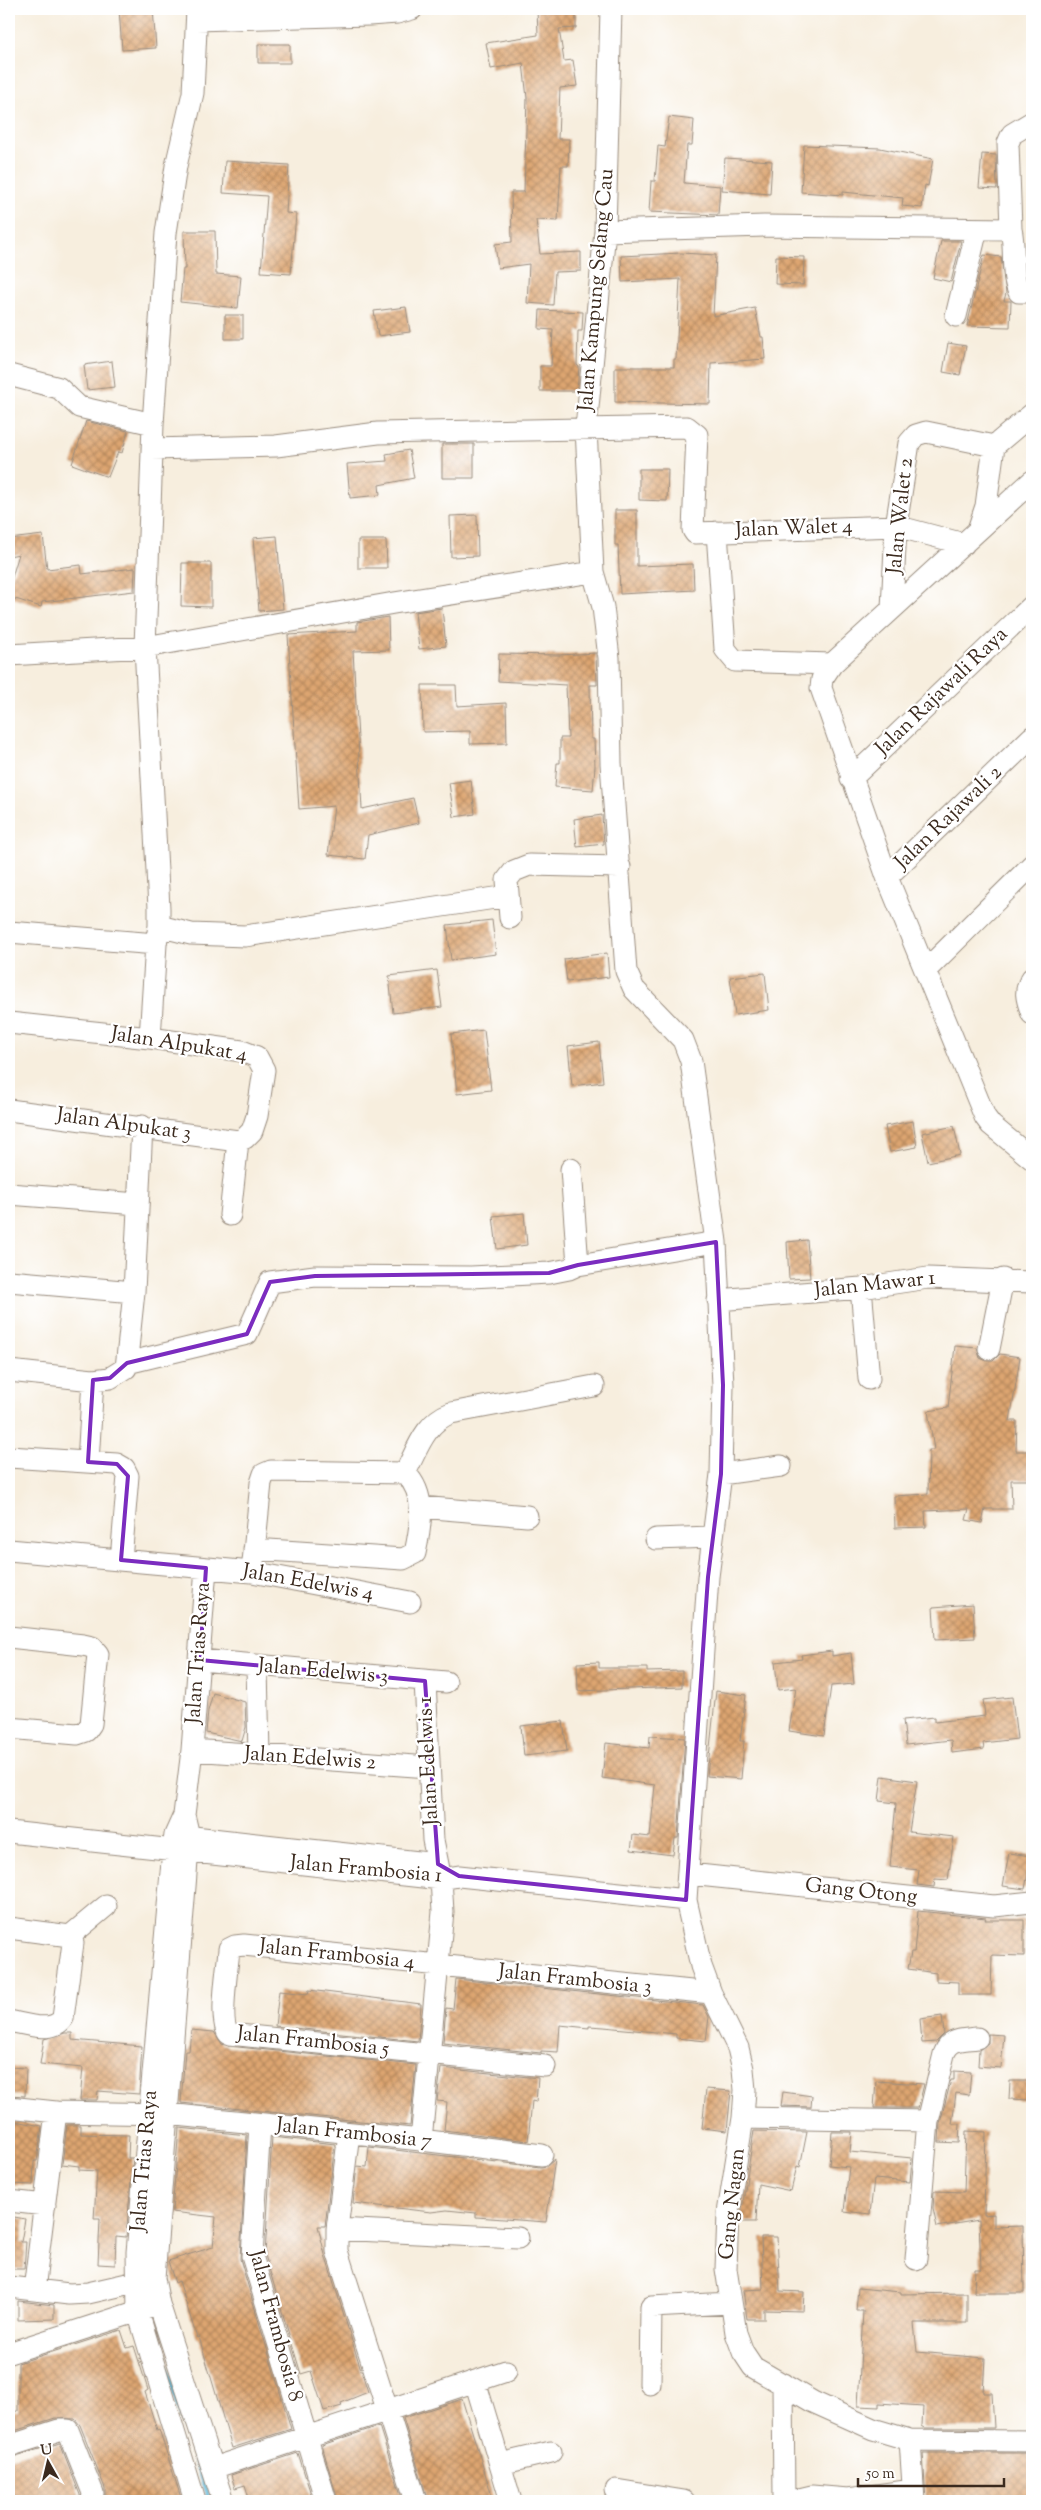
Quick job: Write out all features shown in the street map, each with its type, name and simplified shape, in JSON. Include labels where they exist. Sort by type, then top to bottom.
[{"type":"street","points":[[150,1038],[158,935],[155,796],[145,647],[153,424],[166,233],[176,166],[193,93],[197,14],[369,14],[412,9]]},
{"type":"street","name":"Jalan Kampung Selang Cau","points":[[611,9],[605,231],[586,428],[593,572],[602,607],[610,658],[612,763],[626,971],[634,989],[683,1040],[692,1061],[716,1242]]},
{"type":"street","points":[[1032,122],[1012,134],[1008,143],[1011,229],[1014,243],[1016,285],[1020,292],[1032,292]]},
{"type":"street","points":[[605,231],[764,226],[1011,229]]},
{"type":"street","points":[[956,316],[977,229]]},
{"type":"street","points":[[9,375],[59,388],[79,407],[153,424]]},
{"type":"street","points":[[971,537],[986,506],[994,446],[1032,414]]},
{"type":"street","name":"Jalan Walet 4","points":[[586,428],[686,427],[695,431],[697,434],[693,530],[696,533],[896,526],[971,537]]},
{"type":"street","points":[[152,449],[276,446],[378,433],[586,428]]},
{"type":"street","name":"Jalan Walet 2","points":[[892,609],[896,526],[909,442],[916,435],[926,432],[994,446]]},
{"type":"street","points":[[1032,481],[832,664],[822,679],[821,688],[851,779],[887,877],[985,1117],[991,1125],[1032,1159]]},
{"type":"street","points":[[716,532],[725,649],[730,657],[735,661],[832,664]]},
{"type":"street","points":[[9,655],[145,647],[394,603],[593,572]]},
{"type":"street","name":"Jalan Rajawali Raya","points":[[851,779],[1028,617]]},
{"type":"street","name":"Jalan Rajawali 2","points":[[887,877],[1032,737]]},
{"type":"street","points":[[510,918],[507,880],[514,871],[529,865],[620,867]]},
{"type":"street","points":[[926,970],[1032,865]]},
{"type":"street","points":[[9,932],[245,936],[508,896]]},
{"type":"street","points":[[1032,978],[1026,988],[1026,998],[1032,1014]]},
{"type":"street","name":"Jalan Alpukat 4","points":[[9,1023],[150,1038],[242,1051],[257,1057],[264,1070],[257,1116],[252,1131],[245,1138],[238,1141]]},
{"type":"street","name":"Jalan Alpukat 3","points":[[9,1110],[142,1126],[238,1141]]},
{"type":"street","points":[[9,1371],[94,1380],[110,1378],[126,1368],[134,1292],[142,1126]]},
{"type":"street","points":[[230,1215],[238,1141]]},
{"type":"street","points":[[571,1169],[578,1265]]},
{"type":"street","points":[[9,1194],[138,1204]]},
{"type":"street","points":[[127,1363],[247,1334],[270,1282],[315,1276],[427,1278],[549,1274],[578,1265],[716,1242]]},
{"type":"street","name":"Gang Nagan","points":[[716,1242],[723,1385],[721,1474],[711,1537],[686,1900],[701,1966],[711,1993],[738,2048],[743,2069],[745,2090],[743,2118],[728,2213],[726,2269],[736,2333],[743,2352],[753,2367],[767,2377],[847,2418],[910,2440],[1032,2441]]},
{"type":"street","name":"Jalan Mawar 1","points":[[718,1300],[861,1288],[928,1278],[1032,1282]]},
{"type":"street","points":[[989,1349],[1003,1280]]},
{"type":"street","points":[[9,1281],[134,1292]]},
{"type":"street","points":[[861,1288],[869,1379]]},
{"type":"street","points":[[88,1462],[94,1380]]},
{"type":"street","points":[[405,1473],[425,1434],[438,1418],[594,1386]]},
{"type":"street","points":[[9,1457],[117,1464],[124,1468],[128,1476],[121,1560]]},
{"type":"street","points":[[721,1474],[781,1466]]},
{"type":"street","points":[[252,1572],[254,1549],[261,1482],[264,1474],[270,1471],[405,1473],[414,1482],[420,1507],[415,1553],[403,1559],[254,1549]]},
{"type":"street","points":[[420,1507],[527,1516]]},
{"type":"street","points":[[656,1539],[711,1537]]},
{"type":"street","name":"Jalan Trias Raya","points":[[9,1550],[206,1568],[200,1660],[184,1815],[145,2280],[138,2312],[194,2501]]},
{"type":"street","name":"Jalan Edelwis 4","points":[[206,1568],[252,1572],[410,1602]]},
{"type":"street","points":[[9,1637],[92,1647],[98,1654],[91,1724],[86,1731],[77,1734],[9,1728]]},
{"type":"street","name":"Jalan Edelwis 3","points":[[200,1660],[257,1667],[436,1682]]},
{"type":"street","points":[[257,1667],[259,1755]]},
{"type":"street","name":"Jalan Edelwis 1","points":[[421,2140],[439,1966],[446,1873],[433,1840],[429,1767],[436,1682]]},
{"type":"street","name":"Jalan Edelwis 2","points":[[192,1750],[429,1767]]},
{"type":"street","points":[[9,1818],[182,1842]]},
{"type":"street","points":[[9,1832],[182,1842]]},
{"type":"street","name":"Jalan Frambosia 1","points":[[182,1842],[686,1900]]},
{"type":"street","name":"Gang Otong","points":[[689,1874],[994,1906],[1032,1902]]},
{"type":"street","points":[[9,1928],[70,1936],[106,1906]]},
{"type":"street","points":[[9,2022],[52,2027],[59,2024],[63,2018],[73,1943],[70,1936]]},
{"type":"street","name":"Jalan Frambosia 4","points":[[234,1946],[439,1966]]},
{"type":"street","name":"Jalan Frambosia 5","points":[[234,1946],[230,1949],[224,2013],[225,2027],[229,2034],[430,2055]]},
{"type":"street","name":"Jalan Frambosia 3","points":[[439,1966],[711,1993]]},
{"type":"street","points":[[916,2259],[928,2121],[947,2045],[952,2041],[978,2038]]},
{"type":"street","points":[[430,2055],[545,2066]]},
{"type":"street","name":"Jalan Frambosia 7","points":[[9,2107],[56,2112],[158,2114],[421,2140],[542,2155]]},
{"type":"street","points":[[34,2290],[56,2112]]},
{"type":"street","points":[[743,2118],[928,2121]]},
{"type":"street","name":"Jalan Frambosia 8","points":[[260,2124],[252,2256],[326,2501]]},
{"type":"street","points":[[349,2133],[337,2229],[337,2251],[416,2501]]},
{"type":"street","points":[[9,2201],[45,2205]]},
{"type":"street","points":[[337,2229],[518,2238]]},
{"type":"street","points":[[9,2287],[88,2293],[145,2280]]},
{"type":"street","name":"Jalan Trias Raya","points":[[145,2280],[159,2304],[224,2501]]},
{"type":"street","points":[[650,2384],[651,2306],[731,2303]]},
{"type":"street","points":[[9,2353],[159,2304]]},
{"type":"street","points":[[213,2468],[506,2371]]},
{"type":"street","points":[[474,2381],[511,2501]]},
{"type":"street","points":[[783,2384],[784,2501]]},
{"type":"street","points":[[9,2446],[59,2430],[68,2430],[93,2493],[92,2501]]},
{"type":"street","points":[[791,2501],[812,2496],[848,2498],[913,2496],[910,2440]]},
{"type":"street","points":[[500,2464],[551,2452]]},
{"type":"street","points":[[616,2490],[684,2501]]},
{"type":"highlighted area","points":[[716,1242],[723,1385],[721,1474],[708,1577],[686,1900],[459,1876],[438,1864],[425,1681],[200,1660],[206,1568],[121,1560],[128,1476],[117,1464],[88,1462],[93,1380],[110,1378],[127,1363],[247,1334],[270,1282],[315,1276],[549,1273],[578,1265]]},
{"type":"building","points":[[119,9],[153,9],[156,48],[122,50]]},
{"type":"building","points":[[537,9],[576,9],[576,28],[559,29],[564,61],[573,60],[577,86],[560,88],[558,139],[569,139],[568,166],[561,166],[558,221],[536,220],[540,254],[581,252],[581,271],[555,272],[553,305],[527,303],[529,264],[498,268],[495,244],[512,242],[511,192],[524,192],[527,98],[523,63],[491,69],[486,43],[538,35]]},
{"type":"building","points":[[258,44],[290,44],[290,63],[258,63]]},
{"type":"building","points":[[669,117],[694,120],[692,145],[687,145],[684,183],[720,186],[718,215],[649,212],[651,181],[655,181],[658,146],[665,147]]},
{"type":"building","points":[[804,145],[880,148],[933,159],[928,186],[925,185],[922,208],[902,206],[903,198],[843,192],[843,195],[801,192]]},
{"type":"building","points":[[982,154],[996,155],[997,189],[979,188]]},
{"type":"building","points":[[725,158],[772,161],[770,194],[722,190]]},
{"type":"building","points":[[225,161],[289,165],[286,213],[296,214],[291,274],[261,272],[267,196],[223,193]]},
{"type":"building","points":[[184,231],[215,231],[216,274],[241,276],[238,308],[180,302],[183,269],[185,269]]},
{"type":"building","points":[[941,241],[961,241],[951,282],[933,278]]},
{"type":"building","points":[[681,253],[716,255],[713,316],[755,308],[761,337],[763,337],[765,359],[711,363],[710,404],[615,402],[615,367],[674,367],[680,279],[622,282],[621,256]]},
{"type":"building","points":[[984,255],[1001,257],[1006,293],[1004,301],[1011,301],[1010,327],[967,326]]},
{"type":"building","points":[[776,256],[804,257],[803,285],[775,284]]},
{"type":"building","points":[[406,307],[410,332],[378,336],[374,311]]},
{"type":"building","points":[[540,310],[583,312],[582,331],[578,331],[577,365],[579,367],[577,391],[540,391],[540,366],[551,366],[553,330],[539,329]]},
{"type":"building","points":[[225,315],[243,315],[243,339],[225,339]]},
{"type":"building","points":[[948,343],[966,346],[960,375],[943,372]]},
{"type":"building","points":[[112,361],[115,387],[87,390],[84,365]]},
{"type":"building","points":[[86,421],[128,431],[122,453],[118,452],[108,477],[72,464]]},
{"type":"building","points":[[442,444],[474,444],[474,478],[442,478]]},
{"type":"building","points":[[409,450],[414,478],[379,485],[380,495],[350,498],[347,464],[387,461],[386,454]]},
{"type":"building","points":[[639,469],[668,469],[667,501],[639,500]]},
{"type":"building","points":[[615,510],[637,510],[637,566],[693,564],[694,590],[620,594],[618,545],[615,545]]},
{"type":"building","points":[[477,515],[478,556],[451,557],[450,516]]},
{"type":"building","points":[[43,535],[47,569],[81,565],[82,574],[135,568],[134,591],[42,602],[41,607],[9,597],[9,587],[19,554],[9,556],[9,539]]},
{"type":"building","points":[[277,536],[283,609],[259,611],[253,538]]},
{"type":"building","points":[[358,540],[386,540],[387,568],[358,568]]},
{"type":"building","points":[[182,563],[211,563],[211,607],[181,606]]},
{"type":"building","points":[[442,608],[446,646],[419,649],[415,612]]},
{"type":"building","points":[[388,617],[389,650],[353,651],[362,809],[413,798],[419,823],[368,835],[365,859],[328,855],[334,806],[299,809],[288,635],[357,631],[357,622]]},
{"type":"building","points":[[596,653],[597,685],[590,685],[591,739],[594,739],[595,766],[593,790],[555,787],[557,763],[560,763],[560,738],[568,738],[566,685],[498,681],[499,654],[559,655]]},
{"type":"building","points":[[422,685],[456,685],[457,706],[506,703],[507,743],[470,744],[470,731],[423,732]]},
{"type":"building","points":[[471,780],[475,814],[454,817],[449,783]]},
{"type":"building","points":[[602,815],[604,844],[577,847],[574,819]]},
{"type":"building","points":[[492,920],[496,954],[451,960],[447,925]]},
{"type":"building","points":[[607,953],[609,977],[567,982],[564,959]]},
{"type":"building","points":[[437,970],[442,1007],[393,1013],[389,976]]},
{"type":"building","points":[[765,973],[769,1010],[735,1015],[730,977]]},
{"type":"building","points":[[484,1030],[491,1090],[457,1094],[451,1034]]},
{"type":"building","points":[[599,1042],[603,1082],[572,1086],[568,1046]]},
{"type":"building","points":[[913,1121],[917,1147],[890,1152],[885,1126]]},
{"type":"building","points":[[954,1126],[960,1155],[928,1162],[922,1133]]},
{"type":"building","points":[[524,1213],[527,1245],[497,1249],[493,1216]]},
{"type":"building","points":[[807,1240],[810,1278],[789,1279],[787,1242]]},
{"type":"building","points":[[955,1346],[977,1348],[980,1358],[987,1361],[993,1361],[1000,1354],[1020,1357],[1010,1421],[1017,1421],[1016,1451],[1032,1451],[1032,1480],[1011,1480],[1012,1509],[985,1509],[982,1523],[966,1520],[969,1509],[925,1511],[926,1527],[895,1528],[894,1496],[928,1494],[929,1450],[934,1450],[928,1411],[948,1408]]},
{"type":"building","points":[[973,1604],[975,1638],[935,1640],[933,1607]]},
{"type":"building","points":[[832,1651],[832,1656],[851,1653],[854,1684],[831,1686],[824,1736],[789,1731],[796,1688],[778,1690],[775,1662],[802,1659],[801,1655]]},
{"type":"building","points":[[599,1662],[599,1668],[647,1668],[647,1672],[682,1671],[682,1687],[578,1691],[577,1663]]},
{"type":"building","points":[[716,1691],[746,1695],[740,1741],[744,1741],[741,1779],[707,1776]]},
{"type":"building","points":[[213,1693],[245,1702],[246,1727],[242,1741],[206,1733],[208,1711]]},
{"type":"building","points":[[1012,1697],[1017,1739],[983,1743],[984,1749],[952,1753],[951,1740],[906,1745],[903,1720],[935,1717],[935,1722],[985,1716],[983,1700]]},
{"type":"building","points":[[563,1721],[567,1751],[524,1756],[521,1726]]},
{"type":"building","points":[[650,1736],[685,1738],[678,1838],[675,1838],[673,1855],[631,1850],[633,1835],[650,1837],[655,1785],[602,1778],[606,1743],[649,1748]]},
{"type":"building","points":[[882,1776],[917,1781],[909,1832],[954,1837],[948,1880],[935,1879],[934,1887],[917,1885],[919,1870],[890,1867],[896,1803],[879,1801]]},
{"type":"building","points":[[1009,1853],[1031,1856],[1025,1889],[1003,1886]]},
{"type":"building","points":[[918,1911],[986,1918],[985,1920],[1024,1920],[1024,1956],[992,1955],[991,1995],[958,1995],[958,1982],[936,1981],[936,1973],[908,1969],[911,1952],[914,1952]]},
{"type":"building","points":[[456,1979],[703,2005],[709,2017],[706,2041],[676,2038],[676,2034],[560,2025],[558,2052],[541,2051],[541,2053],[443,2043],[446,2008],[453,2009]]},
{"type":"building","points":[[309,1990],[421,2004],[418,2041],[275,2026],[279,1991],[308,1994]]},
{"type":"building","points":[[942,2016],[944,2034],[936,2042],[922,2043],[920,2019]]},
{"type":"building","points":[[191,2030],[214,2032],[222,2044],[228,2046],[416,2065],[410,2126],[181,2103],[185,2051],[189,2051]]},
{"type":"building","points":[[72,2033],[72,2040],[142,2046],[139,2094],[98,2091],[97,2100],[80,2100],[83,2068],[40,2064],[44,2039]]},
{"type":"building","points":[[988,2034],[1004,2035],[1001,2068],[978,2066],[979,2050],[988,2043]]},
{"type":"building","points":[[9,2067],[26,2068],[25,2096],[9,2095]]},
{"type":"building","points":[[441,2068],[538,2078],[536,2102],[532,2101],[528,2141],[444,2130],[447,2102],[437,2101]]},
{"type":"building","points":[[954,2071],[971,2072],[969,2095],[956,2093],[952,2124],[960,2124],[959,2143],[939,2142],[940,2123],[951,2080],[954,2080]]},
{"type":"building","points":[[876,2081],[924,2084],[918,2108],[874,2108]]},
{"type":"building","points":[[1010,2081],[1032,2081],[1032,2100],[1009,2099]]},
{"type":"building","points":[[706,2089],[731,2091],[727,2131],[702,2128]]},
{"type":"building","points":[[783,2092],[812,2096],[811,2107],[781,2106]]},
{"type":"building","points":[[9,2120],[42,2126],[37,2161],[34,2161],[33,2185],[9,2184]]},
{"type":"building","points":[[67,2125],[81,2125],[81,2134],[129,2135],[128,2158],[133,2158],[126,2237],[116,2236],[115,2265],[98,2264],[100,2219],[94,2219],[97,2171],[79,2170],[79,2166],[62,2164]]},
{"type":"building","points":[[179,2128],[247,2135],[240,2259],[291,2429],[232,2448],[199,2337],[197,2338],[179,2281],[175,2283],[168,2261],[213,2247],[216,2217],[172,2212]]},
{"type":"building","points":[[754,2131],[807,2132],[800,2167],[797,2166],[791,2191],[758,2184],[756,2222],[740,2222]]},
{"type":"building","points":[[966,2131],[986,2132],[984,2215],[994,2214],[994,2227],[1023,2226],[1024,2293],[974,2293],[975,2269],[981,2269],[979,2220],[937,2227],[933,2209],[934,2191],[964,2192]]},
{"type":"building","points":[[832,2132],[852,2132],[850,2152],[912,2158],[910,2182],[874,2179],[870,2214],[844,2211],[849,2167],[829,2165]]},
{"type":"building","points":[[272,2137],[335,2144],[325,2226],[318,2226],[325,2255],[368,2392],[341,2403],[342,2406],[324,2411],[311,2371],[301,2374],[265,2255]]},
{"type":"building","points":[[369,2147],[540,2167],[547,2166],[555,2159],[546,2222],[476,2217],[476,2213],[447,2210],[431,2212],[353,2203],[357,2166],[367,2167]]},
{"type":"building","points":[[9,2216],[25,2219],[21,2242],[26,2242],[24,2269],[10,2269]]},
{"type":"building","points":[[761,2237],[777,2237],[780,2291],[804,2292],[803,2311],[764,2310],[764,2319],[747,2319],[743,2290],[763,2289]]},
{"type":"building","points":[[858,2288],[901,2292],[901,2294],[967,2293],[967,2323],[914,2323],[917,2352],[985,2358],[983,2393],[992,2393],[994,2428],[925,2428],[922,2426],[923,2406],[879,2403],[879,2407],[858,2406],[863,2311],[856,2311]]},
{"type":"building","points":[[18,2301],[54,2305],[54,2319],[18,2320]]},
{"type":"building","points":[[121,2330],[127,2348],[134,2346],[148,2390],[145,2392],[182,2501],[105,2501],[105,2488],[80,2425],[75,2419],[55,2418],[11,2432],[9,2412],[18,2411],[18,2363]]},
{"type":"building","points":[[462,2399],[492,2496],[476,2501],[428,2501],[403,2418]]},
{"type":"building","points":[[379,2426],[403,2501],[338,2501],[322,2445]]},
{"type":"building","points":[[60,2443],[80,2495],[80,2501],[9,2501],[9,2458]]},
{"type":"building","points":[[298,2453],[313,2501],[250,2501],[245,2485],[235,2488],[231,2475]]},
{"type":"building","points":[[923,2453],[1032,2453],[1028,2501],[926,2501]]},
{"type":"waterway","points":[[155,2325],[159,2345],[209,2501]]}]
